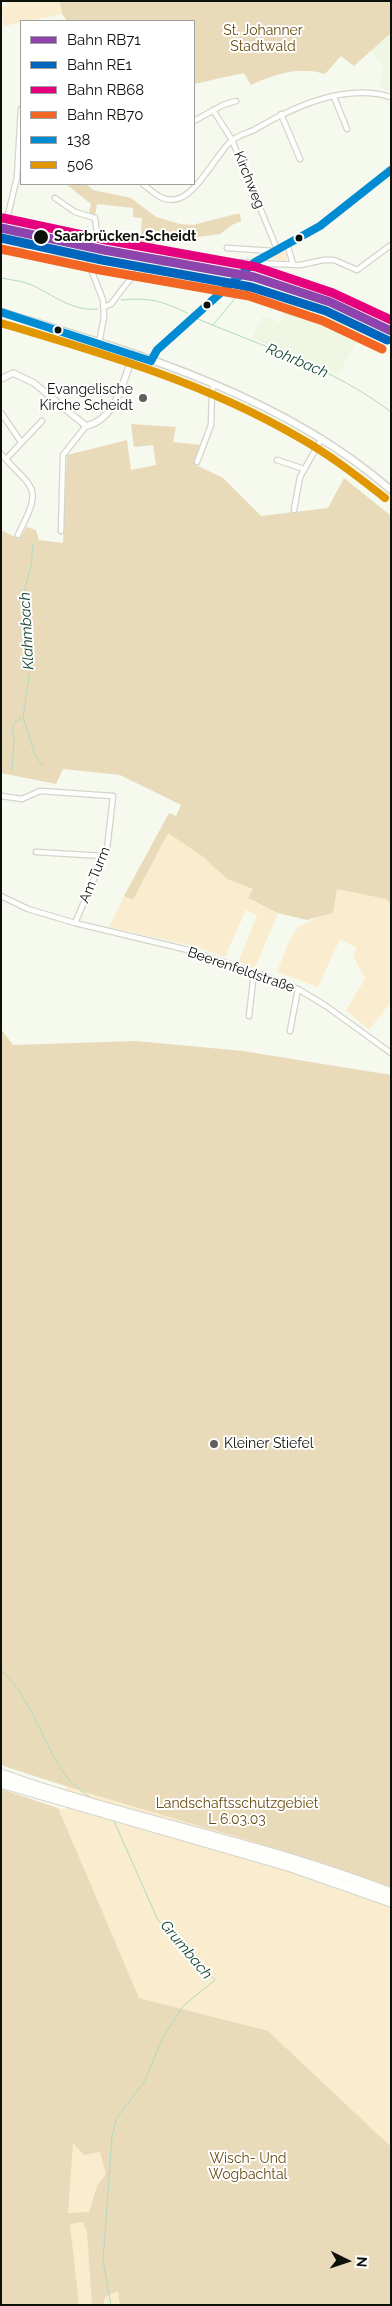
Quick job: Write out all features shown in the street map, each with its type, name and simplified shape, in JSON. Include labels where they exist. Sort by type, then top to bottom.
[{"type":"highway","points":[[1,1774],[187,1832],[391,1902]]},
{"type":"highway","points":[[1,1783],[301,1862],[391,1893]]},
{"type":"main road","points":[[1,312],[99,343],[214,384],[322,438],[357,462],[391,490]]},
{"type":"street","points":[[213,110],[232,140],[280,114],[304,105],[334,97],[364,94],[391,97]]},
{"type":"street","points":[[334,97],[347,129]]},
{"type":"street","points":[[195,120],[222,104],[236,101]]},
{"type":"street","points":[[280,114],[300,159]]},
{"type":"street","points":[[20,126],[17,177],[7,219],[8,223],[72,237],[81,242],[232,262],[293,264],[334,260],[357,270],[390,246],[391,253]]},
{"type":"street","name":"Kirchweg","points":[[195,184],[232,140],[275,250]]},
{"type":"street","points":[[150,361],[157,350],[256,261],[320,226],[391,170]]},
{"type":"street","name":"Kirchweg","points":[[144,185],[162,198],[174,199],[182,197],[194,185]]},
{"type":"street","points":[[55,198],[75,212],[95,218],[97,234],[103,245]]},
{"type":"street","points":[[287,244],[293,264]]},
{"type":"street","points":[[227,248],[275,250]]},
{"type":"street","points":[[1,250],[21,249],[76,255],[88,265],[100,290],[104,307],[99,343]]},
{"type":"street","points":[[253,250],[256,261]]},
{"type":"street","points":[[104,307],[111,304],[136,275],[146,268],[157,267],[179,270]]},
{"type":"street","points":[[61,531],[63,455],[86,426],[102,420],[113,408],[133,355]]},
{"type":"street","points":[[1,379],[13,374],[27,378],[86,426]]},
{"type":"street","points":[[197,462],[211,425],[214,384]]},
{"type":"street","points":[[2,414],[20,442]]},
{"type":"street","points":[[6,459],[20,442],[42,421]]},
{"type":"street","points":[[294,510],[298,482],[322,438]]},
{"type":"street","points":[[1,454],[25,478],[33,494],[31,509],[18,535]]},
{"type":"street","points":[[277,460],[304,469]]},
{"type":"street","name":"Am Turm","points":[[1,796],[22,799],[40,791],[113,796],[108,841],[104,856],[75,923]]},
{"type":"street","points":[[36,852],[104,856]]},
{"type":"street","name":"Beerenfeldstraße","points":[[1,896],[28,909],[75,923],[188,950],[298,989],[326,1006],[391,1053]]},
{"type":"street","points":[[249,1016],[254,972]]},
{"type":"street","points":[[290,1030],[298,989]]},
{"type":"shaded area","points":[[391,33],[391,91],[384,89],[380,85],[384,67],[371,51]]},
{"type":"shaded area","points":[[286,299],[326,310],[363,330],[338,375],[252,338],[263,316],[280,323]]},
{"type":"green space","points":[[7,1],[60,1],[62,14],[33,20],[20,20],[20,23],[4,26],[1,7],[7,6]]},
{"type":"green space","name":"St. Johanner Stadtwald","points":[[60,1],[391,1],[391,33],[354,66],[341,56],[325,74],[306,71],[287,72],[251,85],[244,73],[195,84],[195,20],[66,20],[62,14]]},
{"type":"green space","points":[[67,185],[87,185],[93,190],[131,198],[156,217],[180,224],[193,225],[236,214],[240,214],[241,221],[220,234],[154,243],[153,248],[145,248],[144,243],[137,242],[137,239],[127,238],[127,233],[141,234],[142,218],[133,217],[133,208],[97,204],[95,215],[89,214],[91,204]]},
{"type":"green space","points":[[282,251],[288,255],[286,261],[269,258]]},
{"type":"green space","points":[[131,424],[176,427],[173,442],[201,445],[194,464],[223,478],[261,516],[328,508],[344,478],[391,516],[391,904],[386,899],[337,889],[333,913],[307,920],[278,913],[248,898],[253,889],[227,879],[202,856],[168,833],[133,900],[124,896],[169,813],[176,816],[181,805],[120,775],[63,769],[56,784],[1,773],[1,530],[19,539],[27,527],[36,530],[39,540],[63,543],[67,455],[127,440],[131,470],[156,465],[153,445],[134,447]]},
{"type":"green space","points":[[168,832],[202,856],[227,879],[253,889],[248,898],[278,913],[255,968],[238,962],[257,916],[246,910],[225,957],[193,946],[109,927],[124,896],[133,900]]},
{"type":"green space","points":[[337,889],[386,899],[391,904],[391,1002],[369,1030],[346,1010],[365,979],[353,955],[357,948],[340,939],[318,987],[277,972],[294,932],[308,922],[333,913]]},
{"type":"green space","name":"Landschaftsschutzgebiet L 6.03.03","points":[[1,1029],[13,1045],[136,1041],[243,1051],[391,1075],[391,1887],[294,1854],[1,1765]]},
{"type":"green space","name":"Landschaftsschutzgebiet L 6.03.03","points":[[391,1342],[391,2305],[1,2305],[1,1891],[65,1825],[58,1808],[66,1810],[66,1783]]},
{"type":"green space","name":"Wisch- Und Wogbachtal","points":[[1,1789],[58,1808],[139,1998],[268,2031],[391,2147],[391,2305],[120,2305],[118,2291],[105,2297],[103,2305],[92,2305],[87,2232],[83,2222],[70,2224],[79,2305],[1,2305]],"holes":[[[73,2143],[84,2155],[100,2152],[106,2174],[97,2186],[89,2212],[68,2213]]]},
{"type":"waterway","name":"Rohrbach","points":[[1,278],[28,284],[80,308],[98,309]]},
{"type":"waterway","points":[[213,325],[242,290],[278,297]]},
{"type":"waterway","points":[[286,298],[317,308],[369,333]]},
{"type":"waterway","name":"Rohrbach","points":[[121,300],[140,299],[156,301],[187,313]]},
{"type":"waterway","name":"Rohrbach","points":[[198,319],[298,359],[346,383],[391,412]]},
{"type":"waterway","points":[[373,335],[378,338]]},
{"type":"waterway","name":"Klahmbach","points":[[33,545],[31,566],[23,596],[27,612],[30,670],[23,717],[35,755],[43,766]]},
{"type":"waterway","name":"Klahmbach","points":[[12,770],[14,740],[12,728],[15,722],[22,718]]},
{"type":"waterway","name":"Grumbach","points":[[1,1670],[12,1681],[29,1707],[66,1776],[92,1799]]},
{"type":"waterway","name":"Grumbach","points":[[111,2305],[103,2261],[112,2137],[116,2119],[144,2082],[163,2037],[184,2005],[215,1980],[165,1929],[157,1918],[114,1821]]},
{"type":"rail line","name":"RB68","points":[[3,218],[106,240],[256,267],[333,293],[391,320]]},
{"type":"rail line","name":"RB71","points":[[1,228],[104,250],[254,277],[330,302],[391,331]]},
{"type":"rail line","name":"RE1","points":[[1,238],[102,260],[251,287],[326,311],[387,340]]},
{"type":"rail line","name":"RB70","points":[[1,249],[100,270],[249,296],[323,321],[382,349]]},
{"type":"transit line","name":"138","points":[[151,361],[157,350],[255,262],[320,226],[391,170]]},
{"type":"transit line","name":"138","points":[[1,312],[151,361]]},
{"type":"transit line","name":"506","points":[[1,323],[153,371],[227,401],[263,418],[321,451],[385,498]]},
{"type":"place","name":"Saarbrücken-Scheidt","points":[[41,237]]},
{"type":"place","name":"Evangelische Kirche Scheidt","points":[[143,398]]},
{"type":"place","name":"Kleiner Stiefel","points":[[214,1444]]}]
